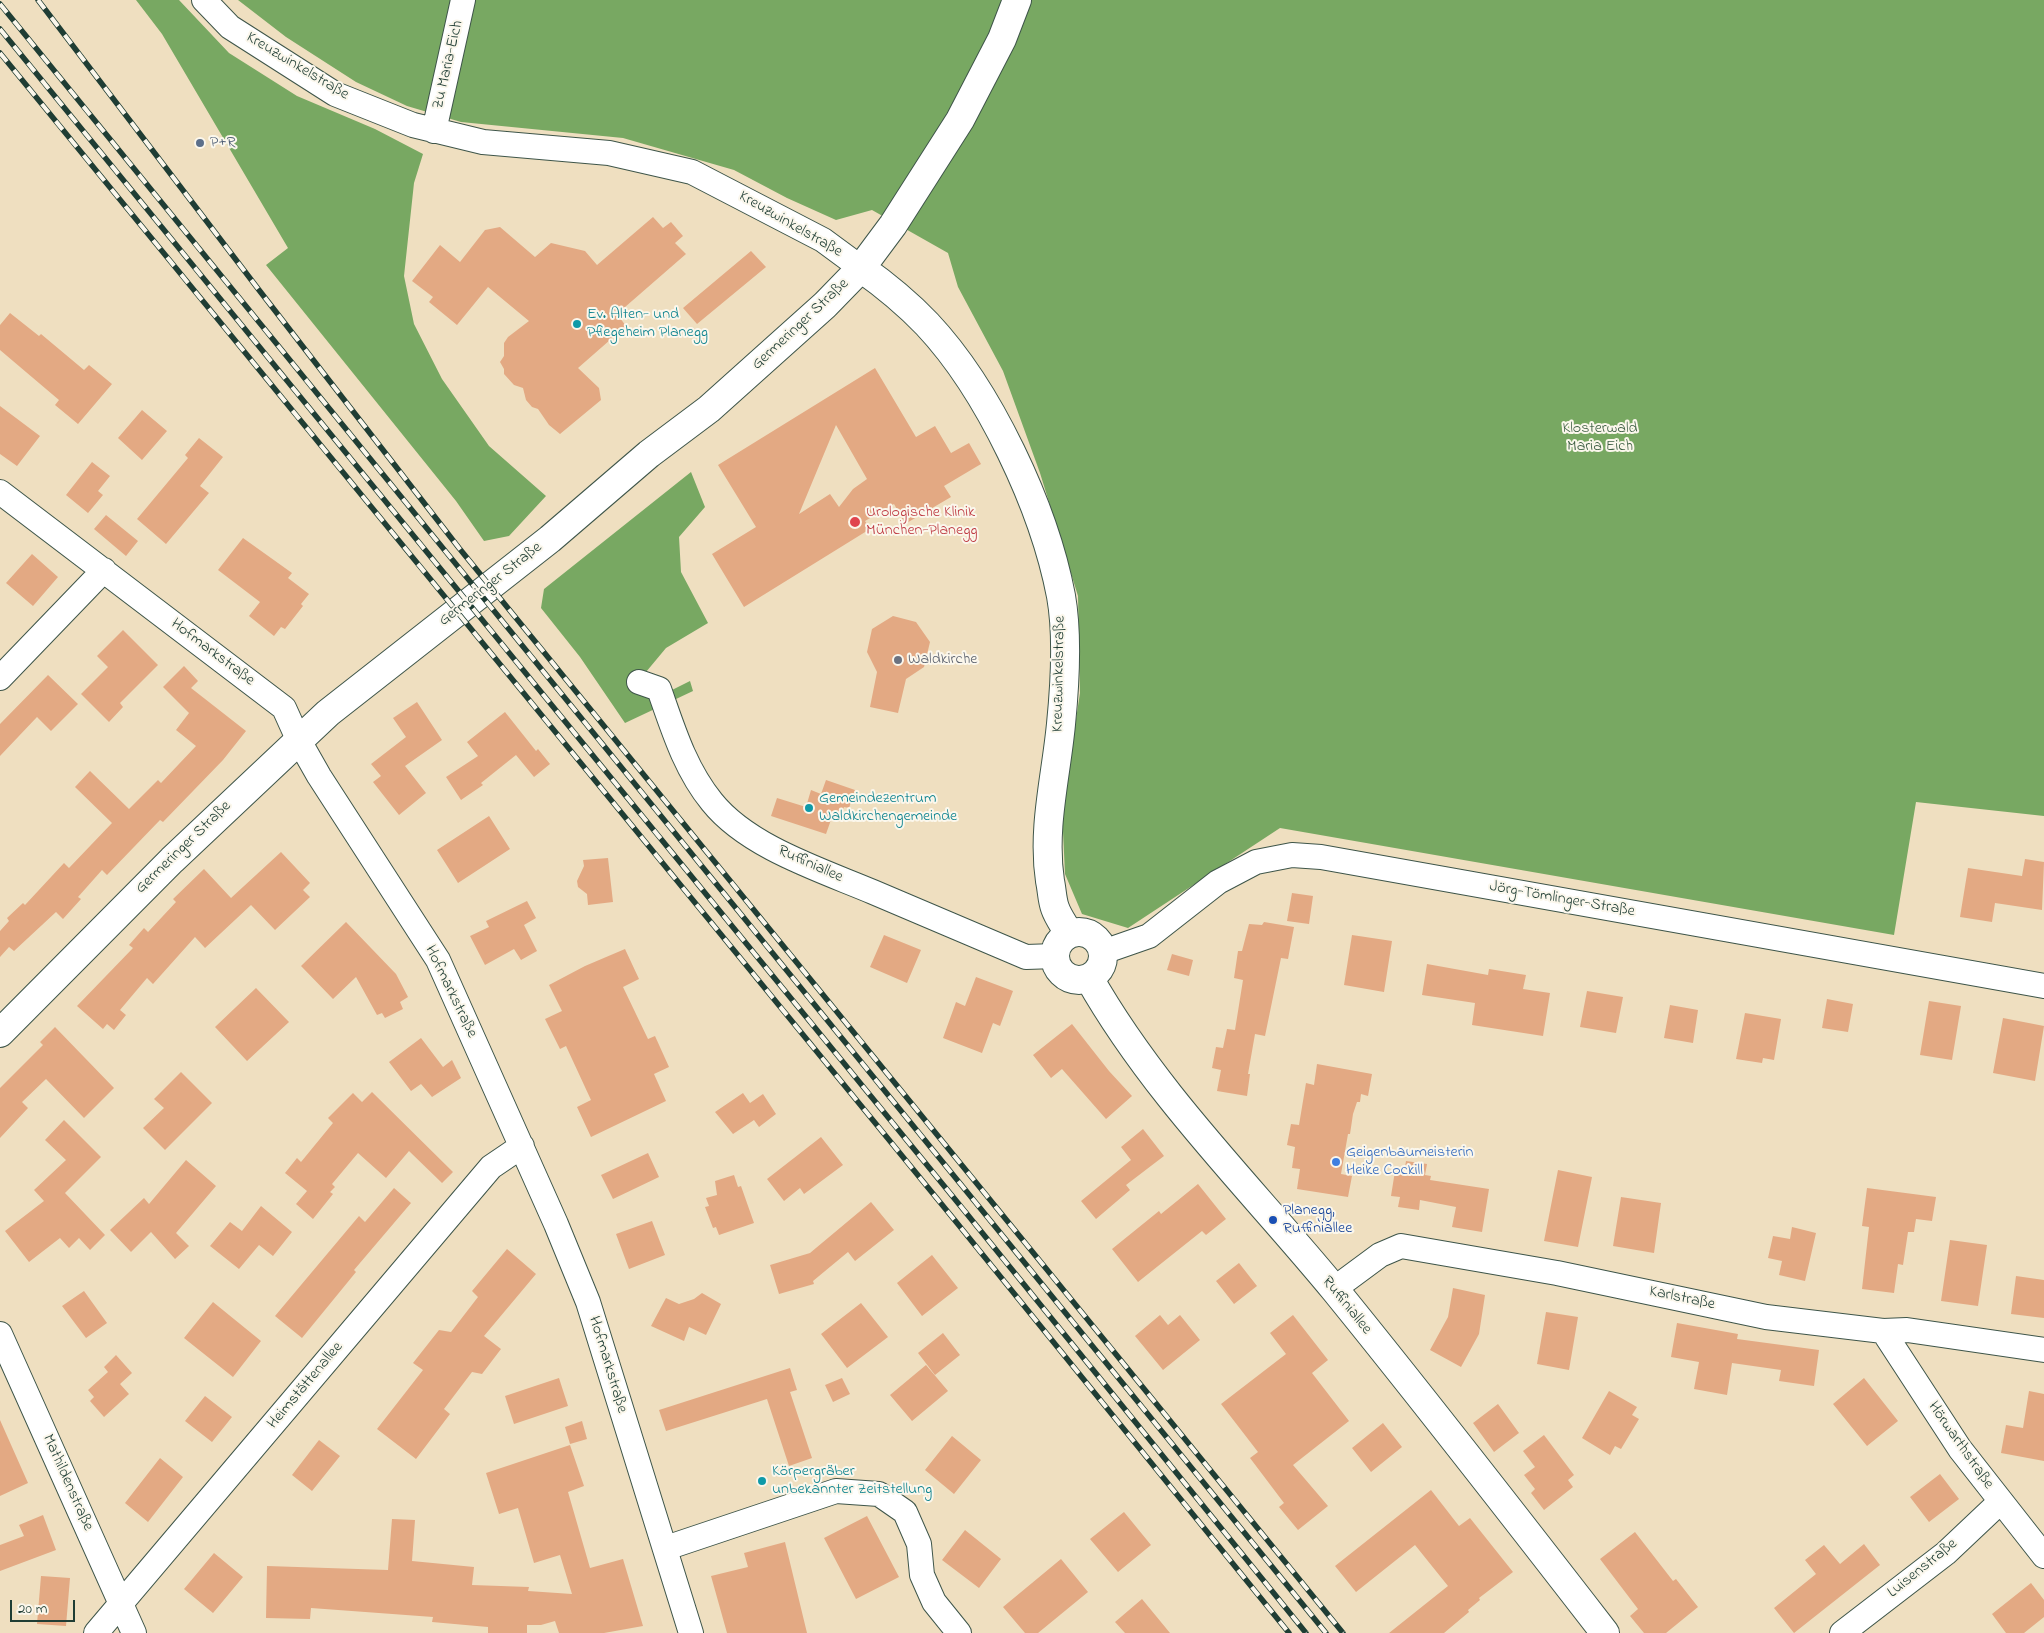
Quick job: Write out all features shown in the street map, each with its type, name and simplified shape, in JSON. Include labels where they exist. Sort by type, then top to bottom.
[{"type":"street","name":"Kreuzwinkelstraße","points":[[204,0],[224,22],[335,94],[413,125],[483,142],[609,153],[692,172],[823,240],[894,292],[928,325],[967,373],[1031,494],[1050,548],[1061,598],[1064,655],[1061,723],[1047,832],[1054,907],[1062,945]]},
{"type":"street","name":"Zu Maria-Eich","points":[[434,130],[463,0]]},
{"type":"street","name":"Germeringer Straße","points":[[0,1033],[106,924],[298,739],[338,704],[550,539],[649,454],[709,409],[819,312],[861,268],[893,225],[960,120],[1002,39],[1016,0]]},
{"type":"street","name":"Hofmarkstraße","points":[[0,492],[284,708],[298,739],[438,960],[522,1146],[588,1302],[691,1633]]},
{"type":"street","points":[[0,678],[104,570]]},
{"type":"street","name":"Ruffiniallee","points":[[639,682],[659,689],[683,758],[712,803],[740,828],[766,845],[817,869],[1026,957],[1062,945],[1083,932],[1090,935],[1100,945],[1103,952]]},
{"type":"street","name":"Jörg-Tömlinger-Straße","points":[[1103,952],[1149,936],[1218,882],[1256,862],[1292,855],[1321,857],[2044,986]]},
{"type":"street","points":[[1062,945],[1057,965],[1062,973],[1070,978],[1080,980],[1089,978],[1100,967],[1103,952]]},
{"type":"street","name":"Ruffiniallee","points":[[1089,978],[1108,1011],[1159,1081],[1235,1174],[1334,1289],[1605,1633]]},
{"type":"street","name":"Heimstättenallee","points":[[96,1633],[491,1166],[522,1146]]},
{"type":"street","name":"Karlstraße","points":[[1334,1289],[1380,1255],[1401,1246],[1557,1272],[1766,1317],[1883,1331],[1907,1330],[2044,1350]]},
{"type":"street","name":"Hörwarthstraße","points":[[1883,1331],[1960,1449],[2044,1556]]},
{"type":"street","name":"Mathildenstraße","points":[[0,1334],[134,1633]]},
{"type":"street","points":[[666,1548],[836,1491],[879,1494],[905,1512],[919,1544],[922,1575],[934,1602],[959,1633]]},
{"type":"street","name":"Luisenstraße","points":[[1842,1633],[1946,1553],[2000,1502]]},
{"type":"green space","points":[[136,0],[179,0],[229,53],[297,96],[375,129],[423,154],[414,183],[404,276],[414,324],[442,379],[489,446],[546,496],[509,536],[484,541],[456,501],[266,265],[288,248],[162,34]]},
{"type":"green space","name":"Klosterwald Maria Eich","points":[[238,0],[2044,0],[2044,816],[1916,802],[1894,935],[1280,828],[1128,928],[1082,914],[1065,874],[1062,810],[1080,693],[1078,596],[1040,473],[1003,371],[958,287],[948,253],[872,210],[836,220],[787,198],[734,170],[623,138],[461,122],[407,106],[356,82],[286,37]]},
{"type":"green space","points":[[691,472],[705,507],[679,537],[681,572],[708,623],[666,648],[646,672],[670,691],[690,681],[693,691],[625,723],[580,657],[541,608],[544,589]]},
{"type":"building","name":"Ev. Alten- und Pflegeheim Planegg","points":[[653,217],[663,228],[671,222],[683,236],[675,243],[686,254],[617,314],[626,326],[578,368],[599,388],[601,400],[560,434],[549,425],[538,409],[532,407],[526,400],[523,388],[514,385],[504,374],[504,369],[500,362],[504,356],[504,343],[508,337],[529,321],[488,287],[457,325],[429,302],[433,297],[412,281],[440,245],[460,262],[485,230],[500,227],[535,257],[551,243],[585,251],[597,265]]},
{"type":"building","points":[[751,251],[766,267],[697,324],[683,308]]},
{"type":"building","points":[[10,313],[39,336],[41,334],[84,370],[89,365],[112,384],[78,424],[55,405],[59,400],[0,350],[0,325]]},
{"type":"building","points":[[875,368],[916,437],[935,426],[951,453],[969,443],[981,464],[944,486],[951,497],[905,524],[894,504],[865,521],[870,529],[744,607],[712,554],[756,527],[718,465]],"holes":[[[836,425],[867,479],[853,489],[839,507],[830,494],[799,514]]]},
{"type":"building","points":[[0,406],[40,436],[17,466],[0,454]]},
{"type":"building","points":[[142,410],[167,431],[142,460],[118,438]]},
{"type":"building","points":[[199,438],[223,457],[200,486],[209,493],[166,544],[137,519],[188,458],[185,455]]},
{"type":"building","points":[[92,462],[110,476],[98,491],[103,495],[88,513],[66,495]]},
{"type":"building","points":[[106,515],[138,541],[126,556],[94,529]]},
{"type":"building","points":[[243,538],[292,573],[288,578],[309,594],[301,604],[303,606],[285,629],[281,627],[274,636],[249,616],[260,602],[218,570]]},
{"type":"building","points":[[32,554],[58,577],[33,606],[6,583]]},
{"type":"building","name":"Waldkirche","points":[[893,616],[916,622],[930,642],[924,667],[906,679],[898,713],[870,707],[877,672],[867,652],[872,629]]},
{"type":"building","points":[[123,630],[158,665],[120,703],[123,707],[109,722],[81,694],[108,667],[97,656]]},
{"type":"building","points":[[184,666],[198,681],[191,688],[246,731],[223,760],[163,822],[160,820],[107,875],[102,870],[78,897],[81,899],[63,919],[56,912],[14,951],[9,947],[0,957],[0,931],[9,921],[7,918],[23,903],[25,905],[64,863],[69,868],[112,823],[75,787],[90,771],[129,809],[158,780],[161,783],[196,746],[176,730],[189,713],[163,687]]},
{"type":"building","points":[[48,675],[78,704],[51,731],[37,717],[0,756],[0,724]]},
{"type":"building","points":[[417,702],[442,740],[405,766],[426,793],[399,815],[373,782],[381,776],[371,764],[406,737],[393,718]]},
{"type":"building","points":[[505,712],[536,751],[538,749],[550,764],[534,777],[516,755],[481,783],[483,785],[461,800],[446,777],[478,756],[467,742]]},
{"type":"building","name":"Gemeindezentrum Waldkirchengemeinde","points":[[826,780],[855,790],[849,808],[844,807],[840,819],[832,817],[826,834],[771,816],[777,798],[806,807],[811,790],[821,794]]},
{"type":"building","points":[[489,816],[510,849],[458,883],[437,850]]},
{"type":"building","points":[[281,852],[310,883],[303,890],[310,897],[275,930],[251,905],[205,948],[195,937],[153,984],[147,978],[120,1010],[126,1015],[114,1030],[107,1024],[103,1029],[77,1006],[133,948],[129,945],[144,928],[148,932],[176,902],[173,899],[204,869],[231,898]]},
{"type":"building","points":[[608,858],[613,902],[588,905],[587,894],[578,887],[577,881],[584,866],[583,860]]},
{"type":"building","points":[[2025,859],[2044,862],[2042,910],[1995,903],[1992,922],[1960,917],[1968,868],[2022,876]]},
{"type":"building","points":[[1292,893],[1313,896],[1309,924],[1287,921]]},
{"type":"building","points":[[527,901],[536,918],[524,925],[537,951],[521,960],[514,949],[485,965],[470,936],[489,927],[486,921]]},
{"type":"building","points":[[346,922],[396,974],[408,997],[400,1002],[403,1009],[385,1018],[382,1013],[377,1015],[356,977],[333,999],[301,966]]},
{"type":"building","points":[[1264,922],[1294,927],[1288,959],[1281,958],[1265,1036],[1255,1034],[1248,1074],[1250,1074],[1247,1096],[1217,1091],[1221,1070],[1212,1068],[1216,1047],[1223,1048],[1227,1029],[1235,1030],[1243,980],[1234,978],[1238,951],[1242,951],[1249,924],[1262,925]]},
{"type":"building","points":[[884,935],[921,950],[907,983],[870,967]]},
{"type":"building","points":[[1352,935],[1392,941],[1384,992],[1344,985]]},
{"type":"building","points":[[625,949],[639,979],[623,987],[648,1039],[655,1036],[669,1067],[654,1074],[666,1101],[591,1137],[577,1107],[591,1100],[566,1046],[560,1049],[545,1019],[562,1011],[549,985],[585,966]]},
{"type":"building","points":[[1172,954],[1193,960],[1189,976],[1167,970]]},
{"type":"building","points":[[1427,964],[1488,975],[1489,969],[1526,975],[1523,989],[1550,993],[1543,1036],[1472,1025],[1475,1003],[1422,995]]},
{"type":"building","points":[[976,977],[1013,991],[1000,1026],[993,1023],[982,1053],[943,1038],[956,1002],[965,1006]]},
{"type":"building","points":[[256,988],[289,1022],[247,1061],[215,1027]]},
{"type":"building","points":[[1587,991],[1623,997],[1616,1033],[1580,1027]]},
{"type":"building","points":[[1827,999],[1853,1004],[1848,1032],[1822,1028]]},
{"type":"building","points":[[1929,1001],[1961,1006],[1952,1060],[1920,1055]]},
{"type":"building","points":[[1670,1005],[1698,1010],[1693,1043],[1664,1038]]},
{"type":"building","points":[[1745,1013],[1781,1019],[1774,1060],[1763,1058],[1762,1063],[1736,1059]]},
{"type":"building","points":[[2003,1018],[2044,1026],[2035,1081],[1993,1073]]},
{"type":"building","points":[[1072,1024],[1109,1071],[1132,1096],[1106,1119],[1062,1069],[1051,1078],[1033,1055]]},
{"type":"building","points":[[55,1027],[114,1088],[84,1118],[46,1079],[22,1102],[28,1108],[0,1138],[0,1088],[43,1045],[40,1042]]},
{"type":"building","points":[[421,1038],[443,1067],[452,1060],[461,1078],[432,1097],[421,1084],[411,1091],[389,1062]]},
{"type":"building","points":[[1317,1064],[1372,1074],[1368,1096],[1361,1094],[1360,1102],[1357,1102],[1353,1114],[1350,1134],[1348,1134],[1341,1174],[1352,1176],[1348,1197],[1297,1189],[1300,1169],[1292,1168],[1295,1147],[1287,1145],[1291,1124],[1299,1125],[1306,1083],[1314,1085]]},
{"type":"building","points":[[181,1072],[212,1103],[165,1150],[143,1128],[164,1108],[154,1099]]},
{"type":"building","points":[[372,1092],[453,1172],[442,1183],[409,1151],[386,1178],[358,1153],[332,1184],[335,1187],[330,1192],[333,1194],[313,1219],[296,1204],[307,1191],[285,1173],[297,1158],[301,1162],[333,1123],[328,1118],[353,1093],[362,1102]]},
{"type":"building","points":[[743,1093],[750,1103],[763,1094],[776,1114],[759,1127],[754,1120],[733,1134],[715,1112]]},
{"type":"building","points":[[64,1120],[101,1157],[65,1193],[105,1235],[90,1250],[79,1238],[69,1248],[60,1238],[29,1262],[5,1231],[44,1201],[34,1190],[66,1160],[45,1140]]},
{"type":"building","points":[[1143,1129],[1164,1156],[1126,1185],[1130,1190],[1096,1219],[1081,1201],[1131,1160],[1121,1147]]},
{"type":"building","points":[[821,1137],[843,1165],[804,1194],[800,1188],[784,1201],[767,1179]]},
{"type":"building","points":[[648,1153],[659,1177],[613,1199],[601,1175]]},
{"type":"building","points":[[186,1160],[216,1186],[176,1233],[189,1246],[175,1259],[151,1232],[131,1252],[110,1230],[144,1198],[149,1204]]},
{"type":"building","points":[[1406,1161],[1427,1164],[1425,1175],[1431,1176],[1430,1180],[1489,1189],[1482,1232],[1452,1227],[1456,1207],[1420,1200],[1419,1210],[1398,1207],[1400,1197],[1391,1196],[1395,1171],[1404,1173]]},
{"type":"building","points":[[1558,1170],[1592,1177],[1578,1247],[1544,1241]]},
{"type":"building","points":[[734,1175],[738,1187],[741,1186],[754,1223],[719,1235],[716,1227],[713,1228],[705,1207],[709,1206],[706,1198],[717,1195],[715,1181]]},
{"type":"building","points":[[1198,1184],[1226,1219],[1206,1235],[1202,1231],[1138,1282],[1112,1249],[1159,1211],[1161,1214]]},
{"type":"building","points":[[394,1188],[411,1203],[354,1270],[356,1272],[302,1338],[275,1316],[359,1216],[365,1222]]},
{"type":"building","points":[[1867,1188],[1936,1197],[1932,1221],[1916,1219],[1914,1232],[1908,1232],[1903,1265],[1898,1264],[1894,1293],[1862,1289],[1869,1227],[1862,1226]]},
{"type":"building","points":[[1621,1197],[1661,1203],[1654,1253],[1613,1246]]},
{"type":"building","points":[[871,1202],[894,1230],[855,1261],[848,1252],[813,1281],[814,1284],[779,1294],[770,1265],[810,1253]]},
{"type":"building","points":[[261,1206],[292,1232],[273,1256],[259,1245],[239,1269],[210,1246],[230,1222],[242,1231]]},
{"type":"building","points":[[652,1221],[665,1255],[629,1269],[616,1234]]},
{"type":"building","points":[[1792,1227],[1816,1233],[1805,1281],[1779,1275],[1782,1261],[1768,1258],[1773,1236],[1790,1239]]},
{"type":"building","points":[[1950,1240],[1987,1245],[1978,1306],[1941,1301]]},
{"type":"building","points":[[507,1249],[536,1274],[484,1336],[501,1349],[482,1374],[472,1372],[444,1409],[450,1414],[416,1459],[377,1429],[423,1370],[413,1363],[439,1330],[451,1332],[478,1297],[472,1291]]},
{"type":"building","points":[[932,1255],[958,1288],[922,1316],[897,1283]]},
{"type":"building","points":[[1239,1263],[1257,1286],[1234,1304],[1216,1281]]},
{"type":"building","points":[[2016,1276],[2044,1280],[2044,1318],[2011,1314]]},
{"type":"building","points":[[1453,1288],[1485,1295],[1479,1334],[1461,1367],[1430,1350],[1448,1317]]},
{"type":"building","points":[[84,1291],[107,1323],[86,1338],[62,1306]]},
{"type":"building","points":[[702,1293],[721,1304],[706,1335],[689,1327],[684,1341],[651,1326],[666,1298],[679,1304],[694,1299]]},
{"type":"building","points":[[213,1302],[261,1341],[233,1377],[184,1338]]},
{"type":"building","points":[[861,1303],[888,1337],[847,1368],[821,1334]]},
{"type":"building","points":[[1546,1312],[1578,1317],[1569,1370],[1537,1364]]},
{"type":"building","points":[[1160,1315],[1168,1325],[1180,1315],[1200,1340],[1163,1370],[1135,1336]]},
{"type":"building","points":[[1293,1315],[1328,1360],[1312,1373],[1349,1421],[1293,1465],[1328,1506],[1298,1530],[1279,1507],[1284,1503],[1250,1458],[1258,1452],[1221,1404],[1286,1354],[1270,1333]]},
{"type":"building","points":[[1677,1323],[1738,1334],[1737,1339],[1819,1350],[1814,1386],[1779,1381],[1781,1370],[1732,1363],[1727,1395],[1694,1389],[1699,1362],[1671,1357]]},
{"type":"building","points":[[943,1333],[960,1355],[935,1375],[918,1353]]},
{"type":"building","points":[[116,1355],[132,1373],[120,1384],[129,1394],[104,1417],[90,1401],[94,1397],[88,1390],[108,1372],[104,1367]]},
{"type":"building","points":[[926,1365],[948,1391],[912,1421],[890,1395]]},
{"type":"building","points":[[790,1368],[797,1390],[790,1392],[812,1458],[789,1466],[767,1399],[666,1431],[659,1410]]},
{"type":"building","points":[[559,1378],[568,1406],[514,1424],[505,1396]]},
{"type":"building","points":[[842,1378],[850,1394],[833,1402],[825,1385]]},
{"type":"building","points":[[1864,1378],[1898,1421],[1867,1446],[1833,1404]]},
{"type":"building","points":[[1609,1391],[1637,1407],[1632,1415],[1639,1419],[1621,1449],[1615,1446],[1610,1455],[1582,1438]]},
{"type":"building","points":[[2029,1391],[2044,1394],[2044,1461],[2001,1453],[2006,1425],[2023,1428]]},
{"type":"building","points":[[205,1396],[232,1417],[212,1442],[185,1421]]},
{"type":"building","points":[[1498,1404],[1519,1433],[1494,1452],[1473,1423]]},
{"type":"building","points":[[0,1420],[28,1483],[0,1496]]},
{"type":"building","points":[[582,1421],[587,1439],[570,1444],[565,1427]]},
{"type":"building","points":[[1383,1423],[1402,1447],[1371,1472],[1352,1448]]},
{"type":"building","points":[[1544,1435],[1574,1475],[1568,1480],[1573,1487],[1544,1510],[1531,1493],[1535,1489],[1524,1475],[1535,1467],[1523,1451]]},
{"type":"building","points":[[952,1436],[981,1460],[954,1494],[925,1470]]},
{"type":"building","points":[[319,1440],[340,1456],[312,1491],[292,1475]]},
{"type":"building","points":[[570,1445],[584,1486],[568,1492],[590,1568],[623,1559],[643,1626],[604,1633],[559,1633],[555,1621],[541,1625],[527,1625],[527,1633],[488,1633],[488,1627],[432,1622],[433,1617],[311,1608],[310,1619],[266,1618],[267,1566],[388,1570],[392,1519],[415,1520],[412,1561],[474,1567],[472,1585],[529,1587],[528,1591],[572,1594],[560,1555],[534,1563],[518,1508],[499,1514],[486,1473]]},
{"type":"building","points":[[160,1458],[183,1477],[148,1522],[125,1503]]},
{"type":"building","points":[[1940,1474],[1959,1499],[1929,1522],[1910,1497]]},
{"type":"building","points":[[1431,1490],[1459,1526],[1470,1518],[1513,1572],[1479,1598],[1480,1600],[1468,1610],[1469,1612],[1444,1633],[1389,1633],[1448,1586],[1415,1545],[1356,1592],[1335,1566]]},
{"type":"building","points":[[1124,1512],[1151,1545],[1118,1572],[1090,1539]]},
{"type":"building","points":[[43,1515],[56,1550],[0,1571],[0,1545],[24,1536],[19,1525]]},
{"type":"building","points":[[867,1516],[899,1577],[856,1599],[824,1538]]},
{"type":"building","points":[[965,1530],[1001,1559],[979,1588],[942,1560]]},
{"type":"building","points":[[1635,1532],[1673,1581],[1676,1579],[1698,1607],[1666,1633],[1644,1633],[1630,1616],[1638,1609],[1600,1559]]},
{"type":"building","points":[[785,1542],[807,1633],[727,1633],[711,1576],[748,1567],[744,1553]]},
{"type":"building","points":[[1864,1544],[1880,1565],[1794,1633],[1774,1608],[1816,1574],[1805,1560],[1824,1545],[1840,1564]]},
{"type":"building","points":[[214,1553],[243,1577],[213,1613],[184,1589]]},
{"type":"building","points":[[1061,1559],[1088,1592],[1038,1633],[1025,1633],[1003,1607]]},
{"type":"building","points":[[41,1576],[70,1578],[66,1626],[37,1624]]},
{"type":"building","points":[[2031,1583],[2044,1600],[2044,1617],[2024,1633],[2006,1633],[1992,1614]]},
{"type":"building","points":[[1142,1599],[1170,1633],[1125,1633],[1115,1622]]},
{"type":"railway","points":[[38,0],[459,548],[1343,1633]]},
{"type":"railway","points":[[0,4],[1326,1633]]},
{"type":"railway","points":[[0,29],[967,1214],[1306,1633]]},
{"type":"railway","points":[[0,53],[957,1223],[1289,1633]]},
{"type":"place","name":"P+R","points":[[200,143]]},
{"type":"place","name":"Ev. Alten- und Pflegeheim Planegg","points":[[577,324]]},
{"type":"place","name":"Urologische Klinik München-Planegg","points":[[855,522]]},
{"type":"place","name":"Waldkirche","points":[[898,660]]},
{"type":"place","name":"Gemeindezentrum Waldkirchengemeinde","points":[[809,808]]},
{"type":"place","name":"Geigenbaumeisterin Heike Cockill","points":[[1336,1162]]},
{"type":"place","name":"Planegg, Ruffiniallee","points":[[1273,1220]]},
{"type":"place","name":"Körpergräber unbekannter Zeitstellung","points":[[762,1481]]}]
